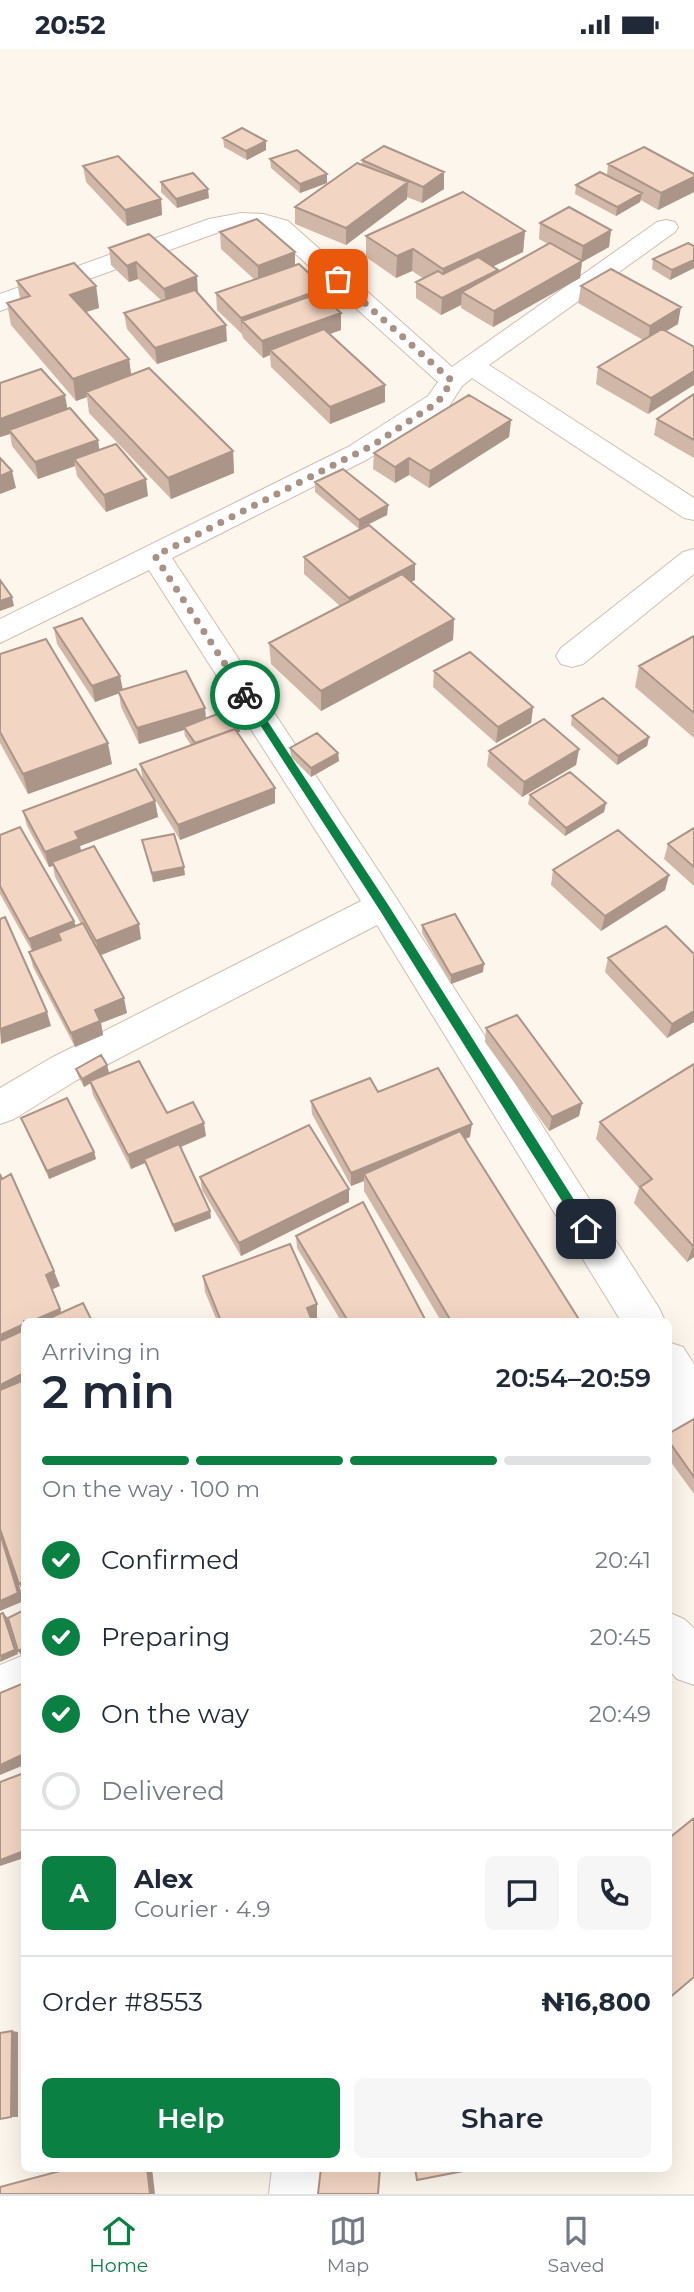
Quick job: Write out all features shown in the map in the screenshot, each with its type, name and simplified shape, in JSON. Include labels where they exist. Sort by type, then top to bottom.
[{"type":"street","points":[[0,303],[218,224],[240,219],[262,219],[279,226],[462,373],[694,511]]},
{"type":"street","points":[[0,632],[368,448],[438,402],[462,373],[666,227]]},
{"type":"street","points":[[155,556],[383,906],[642,1318]]},
{"type":"street","points":[[572,656],[694,559]]},
{"type":"street","points":[[0,1108],[64,1069],[383,906]]},
{"type":"street","points":[[672,1367],[694,1401]]},
{"type":"street","points":[[672,1431],[694,1409]]},
{"type":"street","points":[[672,1639],[694,1662]]},
{"type":"street","points":[[0,1689],[21,1680]]},
{"type":"street","points":[[297,2194],[299,2172]]},
{"type":"building","points":[[242,128],[266,141],[246,151],[223,138]]},
{"type":"building","points":[[384,146],[444,172],[423,187],[362,160]]},
{"type":"building","points":[[644,147],[694,174],[694,177],[661,193],[608,164]]},
{"type":"building","points":[[297,150],[327,174],[300,184],[270,159]]},
{"type":"building","points":[[118,156],[161,199],[125,210],[83,166]]},
{"type":"building","points":[[357,163],[408,182],[346,228],[295,207]]},
{"type":"building","points":[[600,172],[642,193],[617,207],[576,185]]},
{"type":"building","points":[[193,173],[208,189],[176,199],[161,182]]},
{"type":"building","points":[[463,192],[525,231],[443,269],[413,249],[397,256],[366,236]]},
{"type":"building","points":[[569,207],[611,230],[583,246],[540,223]]},
{"type":"building","points":[[257,219],[295,252],[258,266],[220,232]]},
{"type":"building","points":[[149,234],[197,276],[164,289],[136,262],[127,266],[109,248]]},
{"type":"building","points":[[550,243],[582,261],[494,311],[462,292]]},
{"type":"building","points":[[688,243],[694,246],[694,260],[672,270],[653,259]]},
{"type":"building","points":[[478,257],[498,270],[442,298],[416,282],[438,271],[443,274]]},
{"type":"building","points":[[74,263],[96,286],[70,295],[129,359],[73,379],[7,303],[30,296],[17,281]]},
{"type":"building","points":[[299,264],[325,288],[241,318],[216,293]]},
{"type":"building","points":[[611,269],[681,307],[650,326],[581,286]]},
{"type":"building","points":[[195,290],[226,325],[155,348],[124,313]]},
{"type":"building","points":[[319,293],[341,313],[262,341],[242,321]]},
{"type":"building","points":[[324,329],[385,385],[330,407],[270,350]]},
{"type":"building","points":[[662,329],[694,347],[694,371],[651,398],[598,367]]},
{"type":"building","points":[[149,368],[233,451],[168,478],[86,392]]},
{"type":"building","points":[[41,369],[65,395],[0,419],[0,383]]},
{"type":"building","points":[[694,394],[694,440],[657,419]]},
{"type":"building","points":[[469,395],[511,420],[430,471],[409,458],[395,467],[374,453]]},
{"type":"building","points":[[70,408],[98,440],[35,462],[9,430]]},
{"type":"building","points":[[116,444],[146,479],[104,495],[74,459]]},
{"type":"building","points":[[0,458],[12,471],[0,476]]},
{"type":"building","points":[[343,469],[388,505],[359,520],[315,482]]},
{"type":"building","points":[[369,525],[415,564],[349,598],[304,557]]},
{"type":"building","points":[[402,574],[454,619],[321,691],[269,643]]},
{"type":"building","points":[[0,580],[12,597],[0,601]]},
{"type":"building","points":[[82,618],[120,676],[92,686],[54,628]]},
{"type":"building","points":[[694,636],[694,713],[639,666]]},
{"type":"building","points":[[46,639],[108,743],[23,774],[0,732],[0,654]]},
{"type":"building","points":[[470,652],[533,707],[498,727],[434,671]]},
{"type":"building","points":[[186,671],[205,708],[137,728],[118,691]]},
{"type":"building","points":[[603,698],[649,737],[618,756],[572,716]]},
{"type":"building","points":[[225,711],[239,731],[235,729],[195,743],[184,727]]},
{"type":"building","points":[[544,719],[579,749],[524,782],[489,751]]},
{"type":"building","points":[[235,729],[275,788],[178,825],[140,764]]},
{"type":"building","points":[[317,733],[338,753],[311,768],[290,748]]},
{"type":"building","points":[[136,769],[155,801],[75,832],[79,839],[45,852],[23,811]]},
{"type":"building","points":[[570,772],[606,803],[566,828],[530,795]]},
{"type":"building","points":[[20,827],[74,921],[29,939],[0,886],[0,835]]},
{"type":"building","points":[[694,828],[694,867],[668,844]]},
{"type":"building","points":[[618,830],[669,875],[605,916],[553,870]]},
{"type":"building","points":[[174,834],[184,867],[152,873],[142,840]]},
{"type":"building","points":[[94,846],[139,924],[96,941],[52,862]]},
{"type":"building","points":[[455,914],[484,964],[451,975],[422,925]]},
{"type":"building","points":[[5,917],[47,1012],[0,1029],[0,919]]},
{"type":"building","points":[[83,923],[124,998],[95,1010],[100,1021],[71,1033],[29,952],[61,940],[58,933]]},
{"type":"building","points":[[666,926],[694,954],[694,1011],[672,1024],[608,958]]},
{"type":"building","points":[[517,1015],[582,1103],[552,1117],[486,1028]]},
{"type":"building","points":[[101,1055],[107,1065],[82,1079],[76,1069]]},
{"type":"building","points":[[139,1061],[167,1113],[193,1102],[204,1123],[128,1155],[90,1081]]},
{"type":"building","points":[[694,1064],[693,1246],[640,1187],[652,1179],[600,1122]]},
{"type":"building","points":[[438,1068],[472,1124],[351,1173],[311,1101],[370,1078],[378,1092]]},
{"type":"building","points":[[67,1098],[94,1152],[47,1171],[21,1118]]},
{"type":"building","points":[[309,1125],[349,1189],[239,1243],[200,1177]]},
{"type":"building","points":[[460,1131],[578,1318],[449,1318],[364,1174]]},
{"type":"building","points":[[179,1144],[210,1211],[173,1225],[144,1159]]},
{"type":"building","points":[[0,1174],[2,1179],[11,1174],[54,1271],[46,1275],[60,1309],[39,1318],[21,1318],[21,1325],[0,1335]]},
{"type":"building","points":[[363,1202],[424,1318],[346,1318],[296,1236]]},
{"type":"building","points":[[290,1244],[317,1304],[307,1308],[311,1318],[220,1318],[203,1276]]},
{"type":"building","points":[[83,1303],[90,1318],[50,1318]]},
{"type":"building","points":[[21,1331],[21,1374],[0,1385],[0,1341]]},
{"type":"building","points":[[21,1381],[19,1584],[0,1529],[0,1390]]},
{"type":"building","points":[[694,1419],[694,1477],[672,1446],[672,1432]]},
{"type":"building","points":[[0,1533],[18,1593],[0,1601]]},
{"type":"building","points":[[21,1612],[21,1650],[18,1651],[8,1618]]},
{"type":"building","points":[[3,1613],[15,1650],[0,1656],[0,1614]]},
{"type":"building","points":[[21,1684],[21,1755],[0,1765],[0,1693]]},
{"type":"building","points":[[21,1774],[21,1852],[0,1860],[0,1782]]},
{"type":"building","points":[[694,1818],[694,1977],[672,1996],[672,1836]]},
{"type":"building","points":[[12,2031],[11,2117],[0,2119],[0,2033]]},
{"type":"building","points":[[56,2172],[147,2172],[150,2194],[0,2194],[0,2187]]},
{"type":"building","points":[[321,2172],[380,2172],[378,2194],[318,2194]]},
{"type":"building","points":[[416,2172],[458,2172],[417,2180]]},
{"type":"way so far","points":[[245,695],[155,556],[373,445],[438,402],[452,381],[338,279]]},
{"type":"route","points":[[245,695],[383,906],[586,1229]]}]
